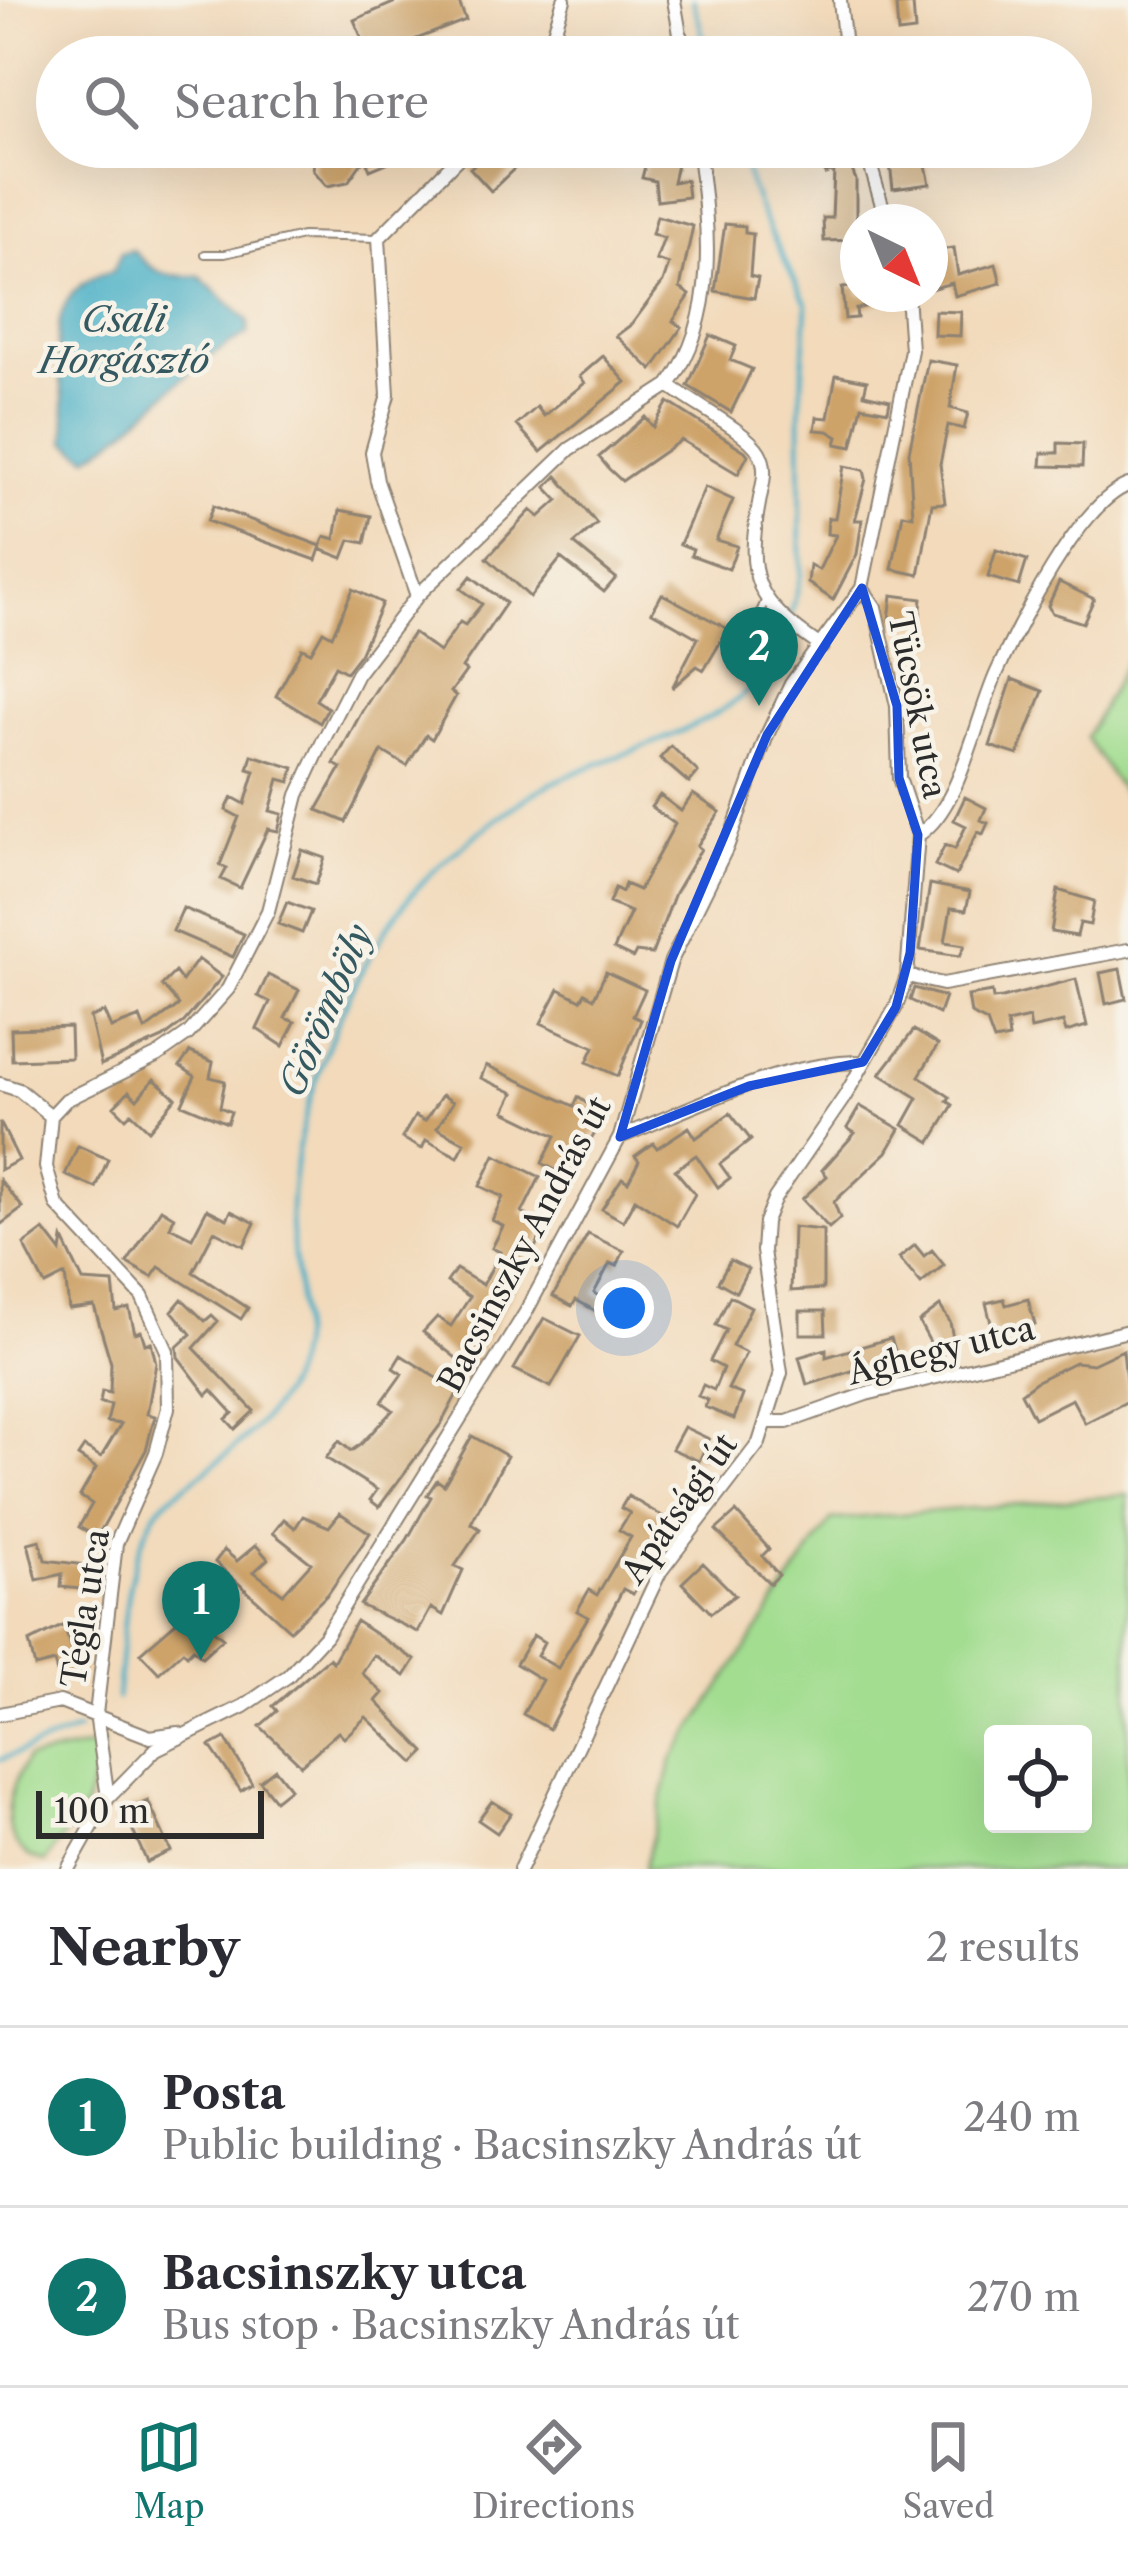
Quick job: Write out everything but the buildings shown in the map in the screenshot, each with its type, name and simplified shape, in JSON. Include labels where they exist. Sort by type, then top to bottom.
[{"type":"street","points":[[553,36],[564,0]]},
{"type":"street","points":[[674,0],[680,36]]},
{"type":"street","points":[[840,0],[844,36]]},
{"type":"street","points":[[417,596],[377,481],[373,452],[388,395],[379,238],[447,168]]},
{"type":"street","points":[[0,1084],[19,1090],[51,1116],[66,1100],[188,1034],[228,989],[268,911],[298,795],[356,674],[417,596],[570,449],[669,385],[687,360],[708,262],[700,168]]},
{"type":"street","points":[[872,168],[882,204]]},
{"type":"street","name":"Bacsinszky András út","points":[[68,1869],[109,1798],[155,1749],[244,1706],[288,1676],[325,1636],[526,1312],[620,1137],[638,1088],[671,961],[728,847],[783,700],[862,588],[911,350],[908,312]]},
{"type":"street","points":[[669,385],[759,451],[765,472],[754,547],[765,601],[773,614],[822,647]]},
{"type":"street","points":[[918,835],[944,811],[997,671],[1039,594],[1087,519],[1128,485]]},
{"type":"street","name":"Tücsök utca","points":[[862,588],[875,607],[884,646],[897,706],[899,778],[918,835]]},
{"type":"street","name":"Apátsági út","points":[[520,1869],[660,1572],[759,1443],[768,1422],[781,1373],[781,1346],[763,1251],[765,1222],[896,1007],[907,976],[918,835]]},
{"type":"street","points":[[907,976],[944,984],[1128,950]]},
{"type":"street","points":[[620,1137],[749,1086],[829,1062],[863,1062]]},
{"type":"street","name":"Tégla utca","points":[[51,1116],[46,1167],[57,1205],[142,1296],[167,1351],[168,1408],[156,1453],[116,1544],[96,1714],[109,1798]]},
{"type":"street","name":"Ághegy utca","points":[[768,1422],[787,1422],[866,1394],[1128,1330]]},
{"type":"street","points":[[0,1714],[60,1702],[150,1737],[185,1732]]},
{"type":"lane","points":[[205,254],[302,236],[379,238]]},
{"type":"lane","points":[[743,651],[765,601]]},
{"type":"highlighted area","points":[[862,588],[897,706],[899,778],[918,835],[910,953],[896,1007],[863,1062],[749,1086],[620,1137],[671,961],[767,735]]},
{"type":"green space","points":[[1128,658],[1128,801],[1086,738]]},
{"type":"green space","points":[[1128,1495],[1128,1869],[644,1869],[672,1760],[831,1520]]},
{"type":"green space","points":[[103,1744],[86,1805],[45,1862],[30,1857],[12,1837],[9,1823],[12,1792],[27,1759]]},
{"type":"water","name":"Csali Horgásztó","points":[[133,250],[162,273],[199,276],[248,321],[248,334],[205,361],[88,457],[66,441],[59,365],[61,317],[69,298],[86,282],[113,271],[121,253]]},
{"type":"waterway","name":"Görömböly","points":[[693,0],[703,36]]},
{"type":"waterway","name":"Görömböly","points":[[745,168],[761,213],[807,305],[800,414],[801,574],[791,616]]},
{"type":"waterway","name":"Görömböly","points":[[117,1699],[130,1580],[155,1514],[252,1432],[292,1373],[300,1313],[291,1211],[304,1123],[336,1026],[382,935],[438,867],[519,803],[563,778],[678,733],[748,691],[773,663],[788,627]]},
{"type":"waterway","name":"Görömböly","points":[[0,1760],[78,1730]]},
{"type":"place","name":"Bacsinszky utca","points":[[759,706]]},
{"type":"place","name":"Posta","points":[[201,1660]]}]
